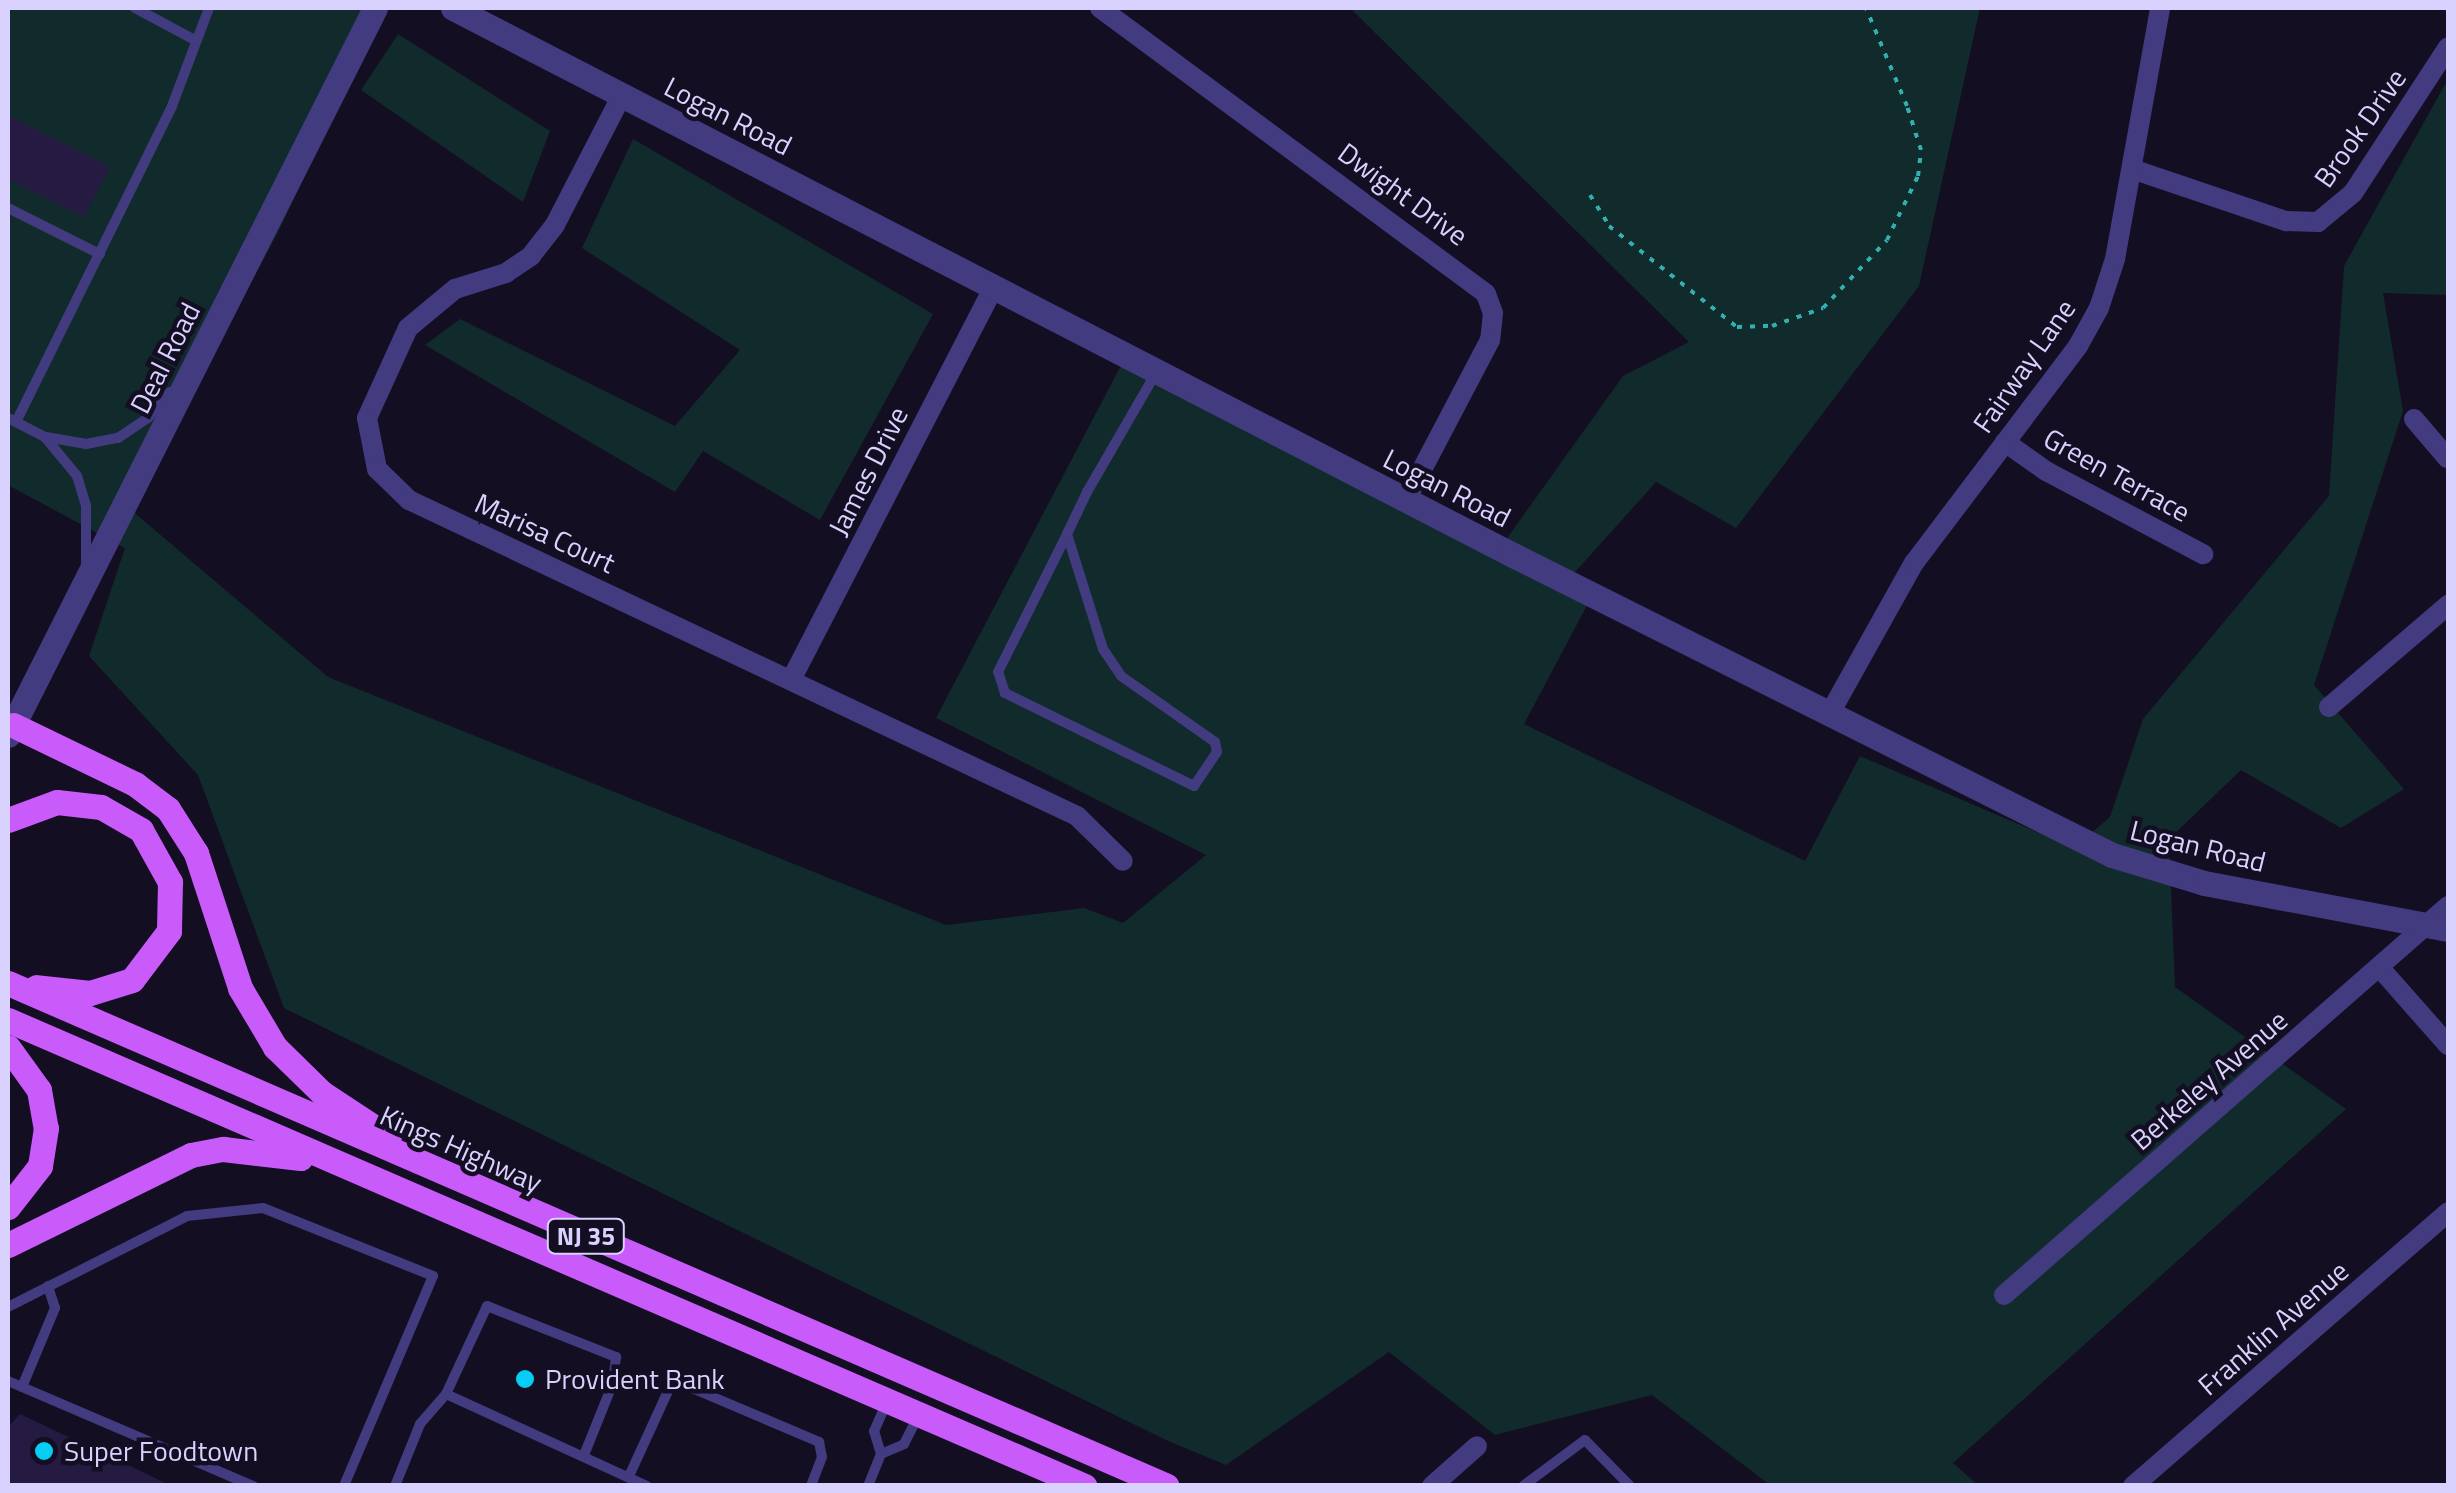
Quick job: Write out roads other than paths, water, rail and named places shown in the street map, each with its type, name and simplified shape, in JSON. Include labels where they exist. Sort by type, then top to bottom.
[{"type":"main road","points":[[10,730],[135,784],[168,809],[204,872],[240,988],[275,1047],[322,1092],[457,1180]]},
{"type":"main road","points":[[8,820],[57,802],[120,814],[162,858],[172,916],[159,952],[120,986],[90,993],[8,982]]},
{"type":"main road","name":"Kings Highway","points":[[8,982],[1167,1486]]},
{"type":"main road","name":"NJ 35","points":[[8,1020],[1085,1486]]},
{"type":"main road","points":[[8,1047],[39,1090],[46,1128],[40,1166],[8,1208]]},
{"type":"main road","points":[[8,1245],[208,1151],[340,1164]]},
{"type":"street","name":"Deal Road","points":[[10,730],[375,8]]},
{"type":"street","name":"Logan Road","points":[[453,8],[1406,500],[2138,864],[2438,927]]},
{"type":"street","name":"Dwight Drive","points":[[1100,8],[1486,294],[1493,314],[1490,340],[1406,500]]},
{"type":"street","name":"Fairway Lane","points":[[1830,713],[1903,579],[2099,308],[2132,169],[2160,8]]},
{"type":"street","name":"Brook Drive","points":[[2132,169],[2286,221],[2318,222],[2353,193],[2448,47]]},
{"type":"street","name":"Marisa Court","points":[[622,95],[555,225],[531,256],[506,273],[456,289],[408,328],[371,398],[370,454],[385,480],[409,500],[1077,816],[1123,861]]},
{"type":"street","name":"James Drive","points":[[791,680],[994,288]]},
{"type":"street","points":[[2414,419],[2448,460]]},
{"type":"street","name":"Green Terrace","points":[[2005,442],[2046,471],[2202,554]]},
{"type":"street","points":[[2330,707],[2448,605]]},
{"type":"street","name":"Berkeley Avenue","points":[[2004,1295],[2380,968],[2438,927],[2448,906]]},
{"type":"street","points":[[2380,968],[2448,1045]]},
{"type":"street","name":"Franklin Avenue","points":[[2134,1486],[2448,1212]]},
{"type":"street","points":[[1432,1486],[1477,1446]]},
{"type":"lane","points":[[134,8],[194,38]]},
{"type":"lane","points":[[196,361],[148,418],[118,438],[86,444],[44,437],[12,420],[100,254],[172,106],[194,38],[209,8]]},
{"type":"lane","points":[[8,208],[100,254]]},
{"type":"lane","points":[[1066,534],[1103,648],[1121,676],[1214,742],[1217,752],[1194,786],[1005,693],[998,672],[1066,534],[1157,372]]},
{"type":"lane","points":[[44,437],[76,476],[86,505],[84,585]]},
{"type":"lane","points":[[8,1306],[186,1216],[263,1208],[434,1276],[344,1486]]},
{"type":"lane","points":[[22,1387],[54,1308],[48,1286]]},
{"type":"lane","points":[[395,1486],[432,1404],[446,1394],[487,1306],[498,1306],[616,1357],[613,1383],[584,1455]]},
{"type":"lane","points":[[630,1474],[673,1380],[818,1442],[822,1456],[810,1486]]},
{"type":"lane","points":[[8,1381],[253,1486]]},
{"type":"lane","points":[[446,1394],[630,1474],[647,1486]]},
{"type":"lane","points":[[868,1486],[881,1454],[874,1430],[888,1402]]},
{"type":"lane","points":[[881,1454],[904,1444],[919,1415]]},
{"type":"lane","points":[[1523,1486],[1585,1440],[1630,1486]]},
{"type":"place","name":"Provident Bank","points":[[525,1379]]},
{"type":"place","name":"Super Foodtown","points":[[44,1451]]}]
